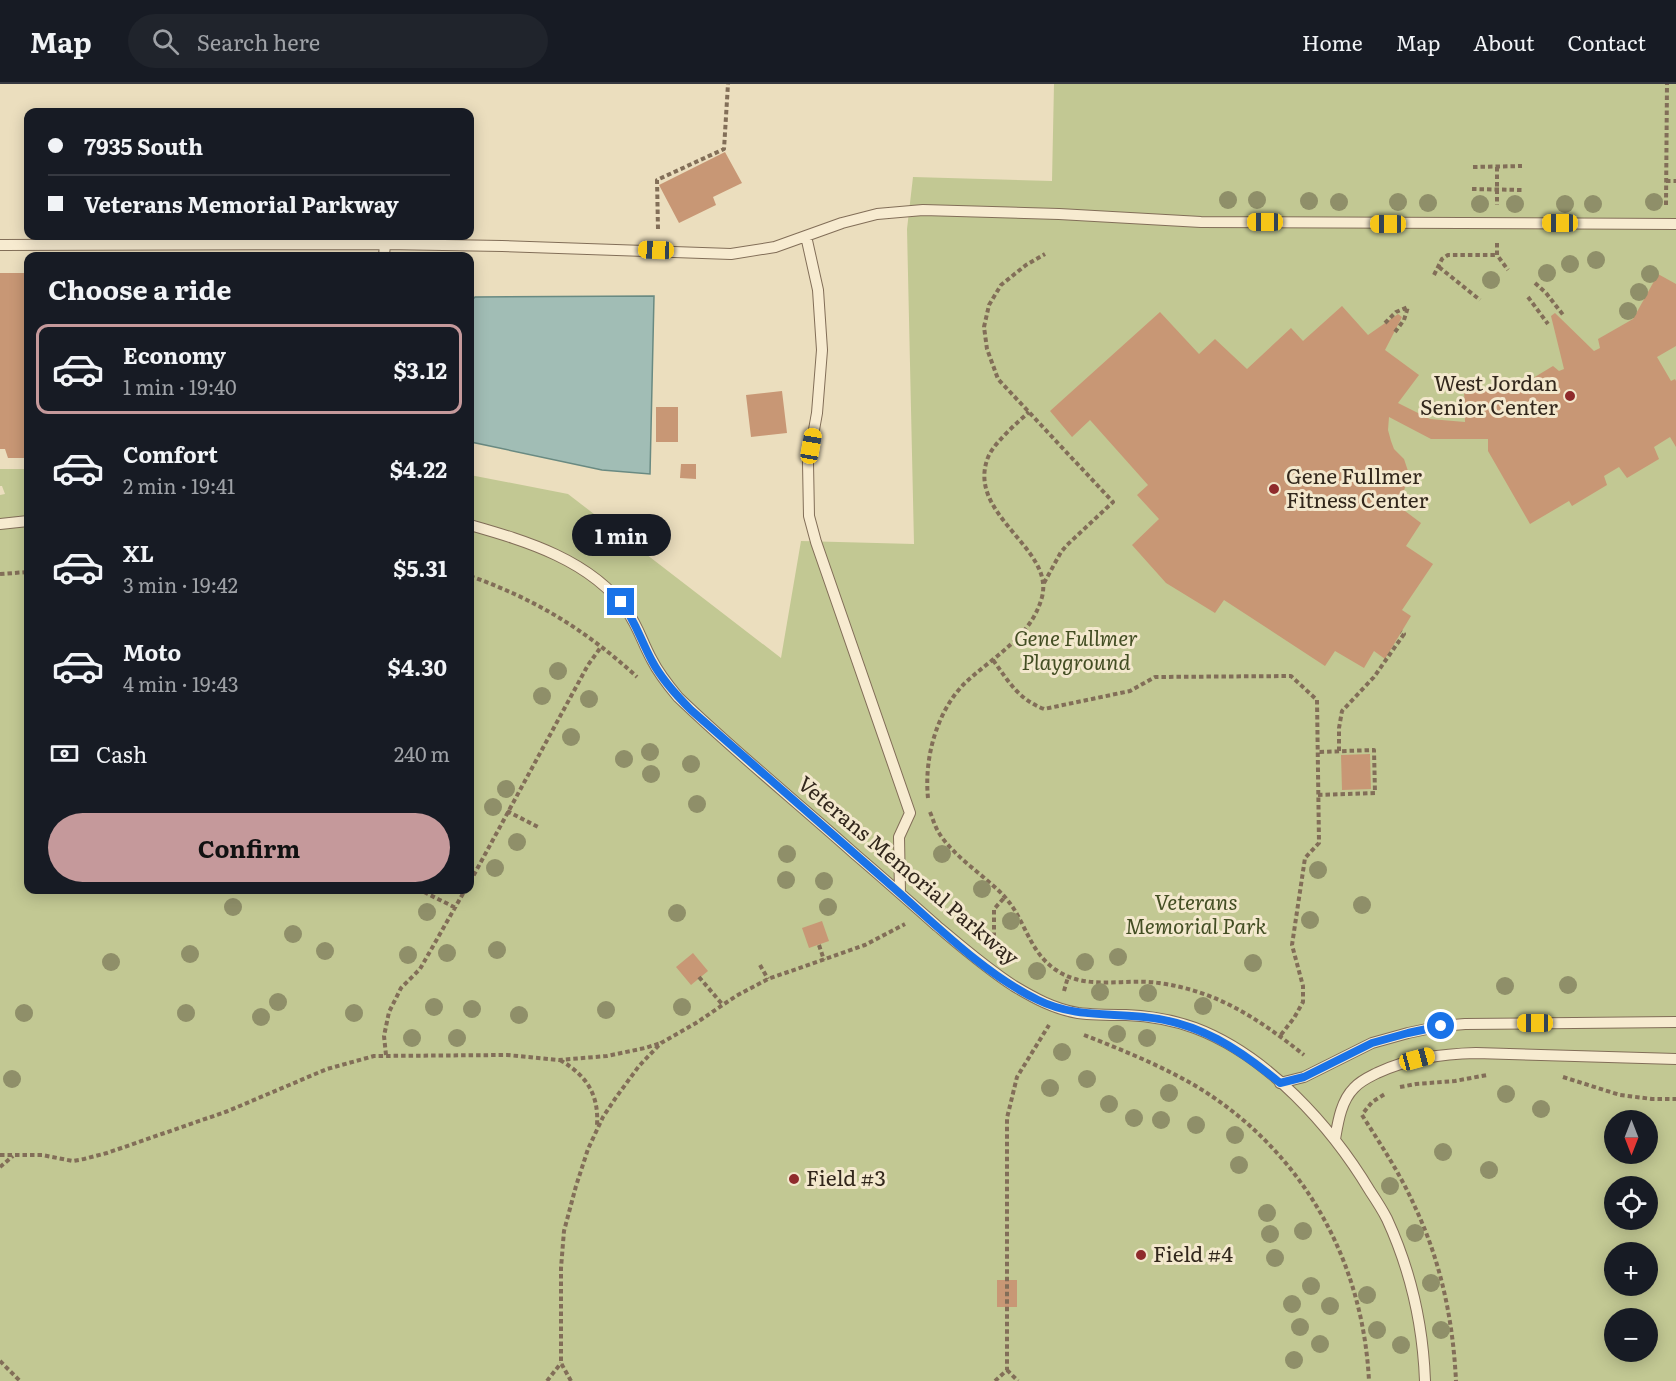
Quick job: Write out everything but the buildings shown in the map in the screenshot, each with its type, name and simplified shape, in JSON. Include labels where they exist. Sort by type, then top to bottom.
[{"type":"lane","points":[[0,245],[385,244],[731,254],[775,247],[877,214],[923,210],[1059,214],[1202,222],[1676,224]]},
{"type":"lane","points":[[806,236],[818,290],[822,350],[817,413],[808,463],[809,516],[910,813],[899,837],[900,893]]},
{"type":"lane","points":[[384,252],[385,244]]},
{"type":"lane","points":[[0,524],[24,521]]},
{"type":"lane","name":"Veterans Memorial Parkway","points":[[474,526],[541,549],[580,567],[598,579],[628,612],[657,670],[678,697],[981,963],[1038,1000],[1057,1008],[1076,1012],[1146,1017],[1196,1028],[1225,1042],[1280,1083],[1310,1110],[1335,1139],[1361,1175],[1386,1218],[1412,1292],[1419,1324],[1425,1381]]},
{"type":"lane","points":[[1280,1083],[1304,1077],[1372,1043],[1441,1026],[1676,1022]]},
{"type":"lane","points":[[1335,1139],[1341,1111],[1354,1088],[1383,1071],[1405,1062],[1430,1056],[1476,1053],[1676,1059]]},
{"type":"path","points":[[658,229],[657,180],[691,167],[724,148],[728,84]]},
{"type":"path","points":[[1666,206],[1667,84]]},
{"type":"path","points":[[1473,167],[1522,166]]},
{"type":"path","points":[[1497,167],[1497,197]]},
{"type":"path","points":[[1666,181],[1676,180]]},
{"type":"path","points":[[1472,189],[1522,190]]},
{"type":"path","points":[[1497,243],[1497,255],[1508,270]]},
{"type":"path","points":[[928,801],[931,750],[939,721],[962,686],[1024,631],[1037,610],[1044,584],[1060,552],[1113,502],[998,379],[987,349],[984,327],[989,305],[1000,285],[1045,254]]},
{"type":"path","points":[[1434,275],[1442,258],[1448,255],[1497,255]]},
{"type":"path","points":[[1439,267],[1480,300]]},
{"type":"path","points":[[1535,284],[1546,293],[1563,316]]},
{"type":"path","points":[[1528,297],[1548,324]]},
{"type":"path","points":[[1385,323],[1396,312],[1408,307],[1404,320],[1395,332]]},
{"type":"path","points":[[1029,412],[990,454],[984,481],[999,515],[1032,556],[1044,584]]},
{"type":"path","points":[[0,574],[24,572]]},
{"type":"path","points":[[1339,751],[1342,711],[1381,668],[1404,634],[1401,632]]},
{"type":"path","points":[[474,874],[588,665],[601,647]]},
{"type":"path","points":[[993,660],[1020,695],[1044,709],[1130,691],[1155,677],[1291,676],[1317,700],[1319,843],[1305,858],[1292,945],[1304,996],[1294,1018],[1280,1036]]},
{"type":"path","points":[[1318,752],[1374,750],[1372,781],[1375,793],[1318,795]]},
{"type":"path","points":[[929,808],[937,831],[947,844],[1005,897],[1017,913],[1029,940],[1041,957],[1055,970],[1068,978],[1088,982],[1156,982],[1211,996],[1244,1011],[1309,1059]]},
{"type":"path","points":[[507,811],[538,827]]},
{"type":"path","points":[[428,894],[456,908]]},
{"type":"path","points":[[386,1055],[384,1036],[388,1012],[401,988],[420,969],[463,894]]},
{"type":"path","points":[[994,937],[994,909],[1005,897]]},
{"type":"path","points":[[0,1155],[42,1155],[73,1161],[84,1159],[228,1112],[327,1069],[359,1059],[386,1055],[507,1055],[560,1060],[607,1056],[645,1048],[661,1043],[696,1023],[722,1004],[768,979],[866,945],[905,924]]},
{"type":"path","points":[[819,945],[824,960]]},
{"type":"path","points":[[760,964],[768,979]]},
{"type":"path","points":[[699,978],[722,1004]]},
{"type":"path","points":[[1064,994],[1068,978]]},
{"type":"path","points":[[1018,1381],[1007,1370],[1007,1118],[1017,1077],[1051,1022]]},
{"type":"path","points":[[1083,1035],[1163,1069],[1203,1090],[1261,1135],[1284,1161],[1305,1187],[1323,1215],[1351,1279],[1364,1335],[1369,1381]]},
{"type":"path","points":[[571,1381],[561,1363],[561,1268],[564,1231],[576,1186],[597,1127],[639,1066],[661,1043]]},
{"type":"path","points":[[560,1060],[577,1071],[588,1084],[596,1104],[597,1127]]},
{"type":"path","points":[[1393,1090],[1416,1084],[1455,1081],[1494,1074]]},
{"type":"path","points":[[1556,1074],[1620,1095],[1676,1100]]},
{"type":"path","points":[[1361,1115],[1372,1102],[1387,1092]]},
{"type":"path","points":[[1358,1110],[1396,1170],[1431,1246],[1443,1282],[1452,1327],[1456,1381]]},
{"type":"path","points":[[0,1167],[15,1155]]},
{"type":"path","points":[[0,1361],[20,1381]]},
{"type":"path","points":[[547,1381],[561,1363]]},
{"type":"path","points":[[995,1381],[1007,1370]]},
{"type":"green space","name":"Veterans Memorial Park","points":[[1054,84],[1676,84],[1676,1381],[0,1381],[0,495],[5,494],[0,486],[0,469],[24,469],[24,894],[474,894],[474,476],[568,494],[781,658],[801,541],[914,544],[907,229],[913,177],[1052,181]]},
{"type":"water","points":[[654,296],[650,474],[602,470],[474,443],[475,297]]},
{"type":"place","name":"West Jordan Senior Center","points":[[1570,396]]},
{"type":"place","name":"Gene Fullmer Fitness Center","points":[[1274,489]]},
{"type":"place","name":"Field #3","points":[[794,1179]]},
{"type":"place","name":"Field #4","points":[[1141,1255]]},
{"type":"route","points":[[621,602],[663,680],[691,710],[981,963],[1038,1000],[1057,1008],[1076,1012],[1146,1017],[1196,1028],[1225,1042],[1280,1083],[1304,1077],[1372,1043],[1441,1026]]},
{"type":"park label","name":"Gene Fullmer Playground","points":[[1076,651]]}]
